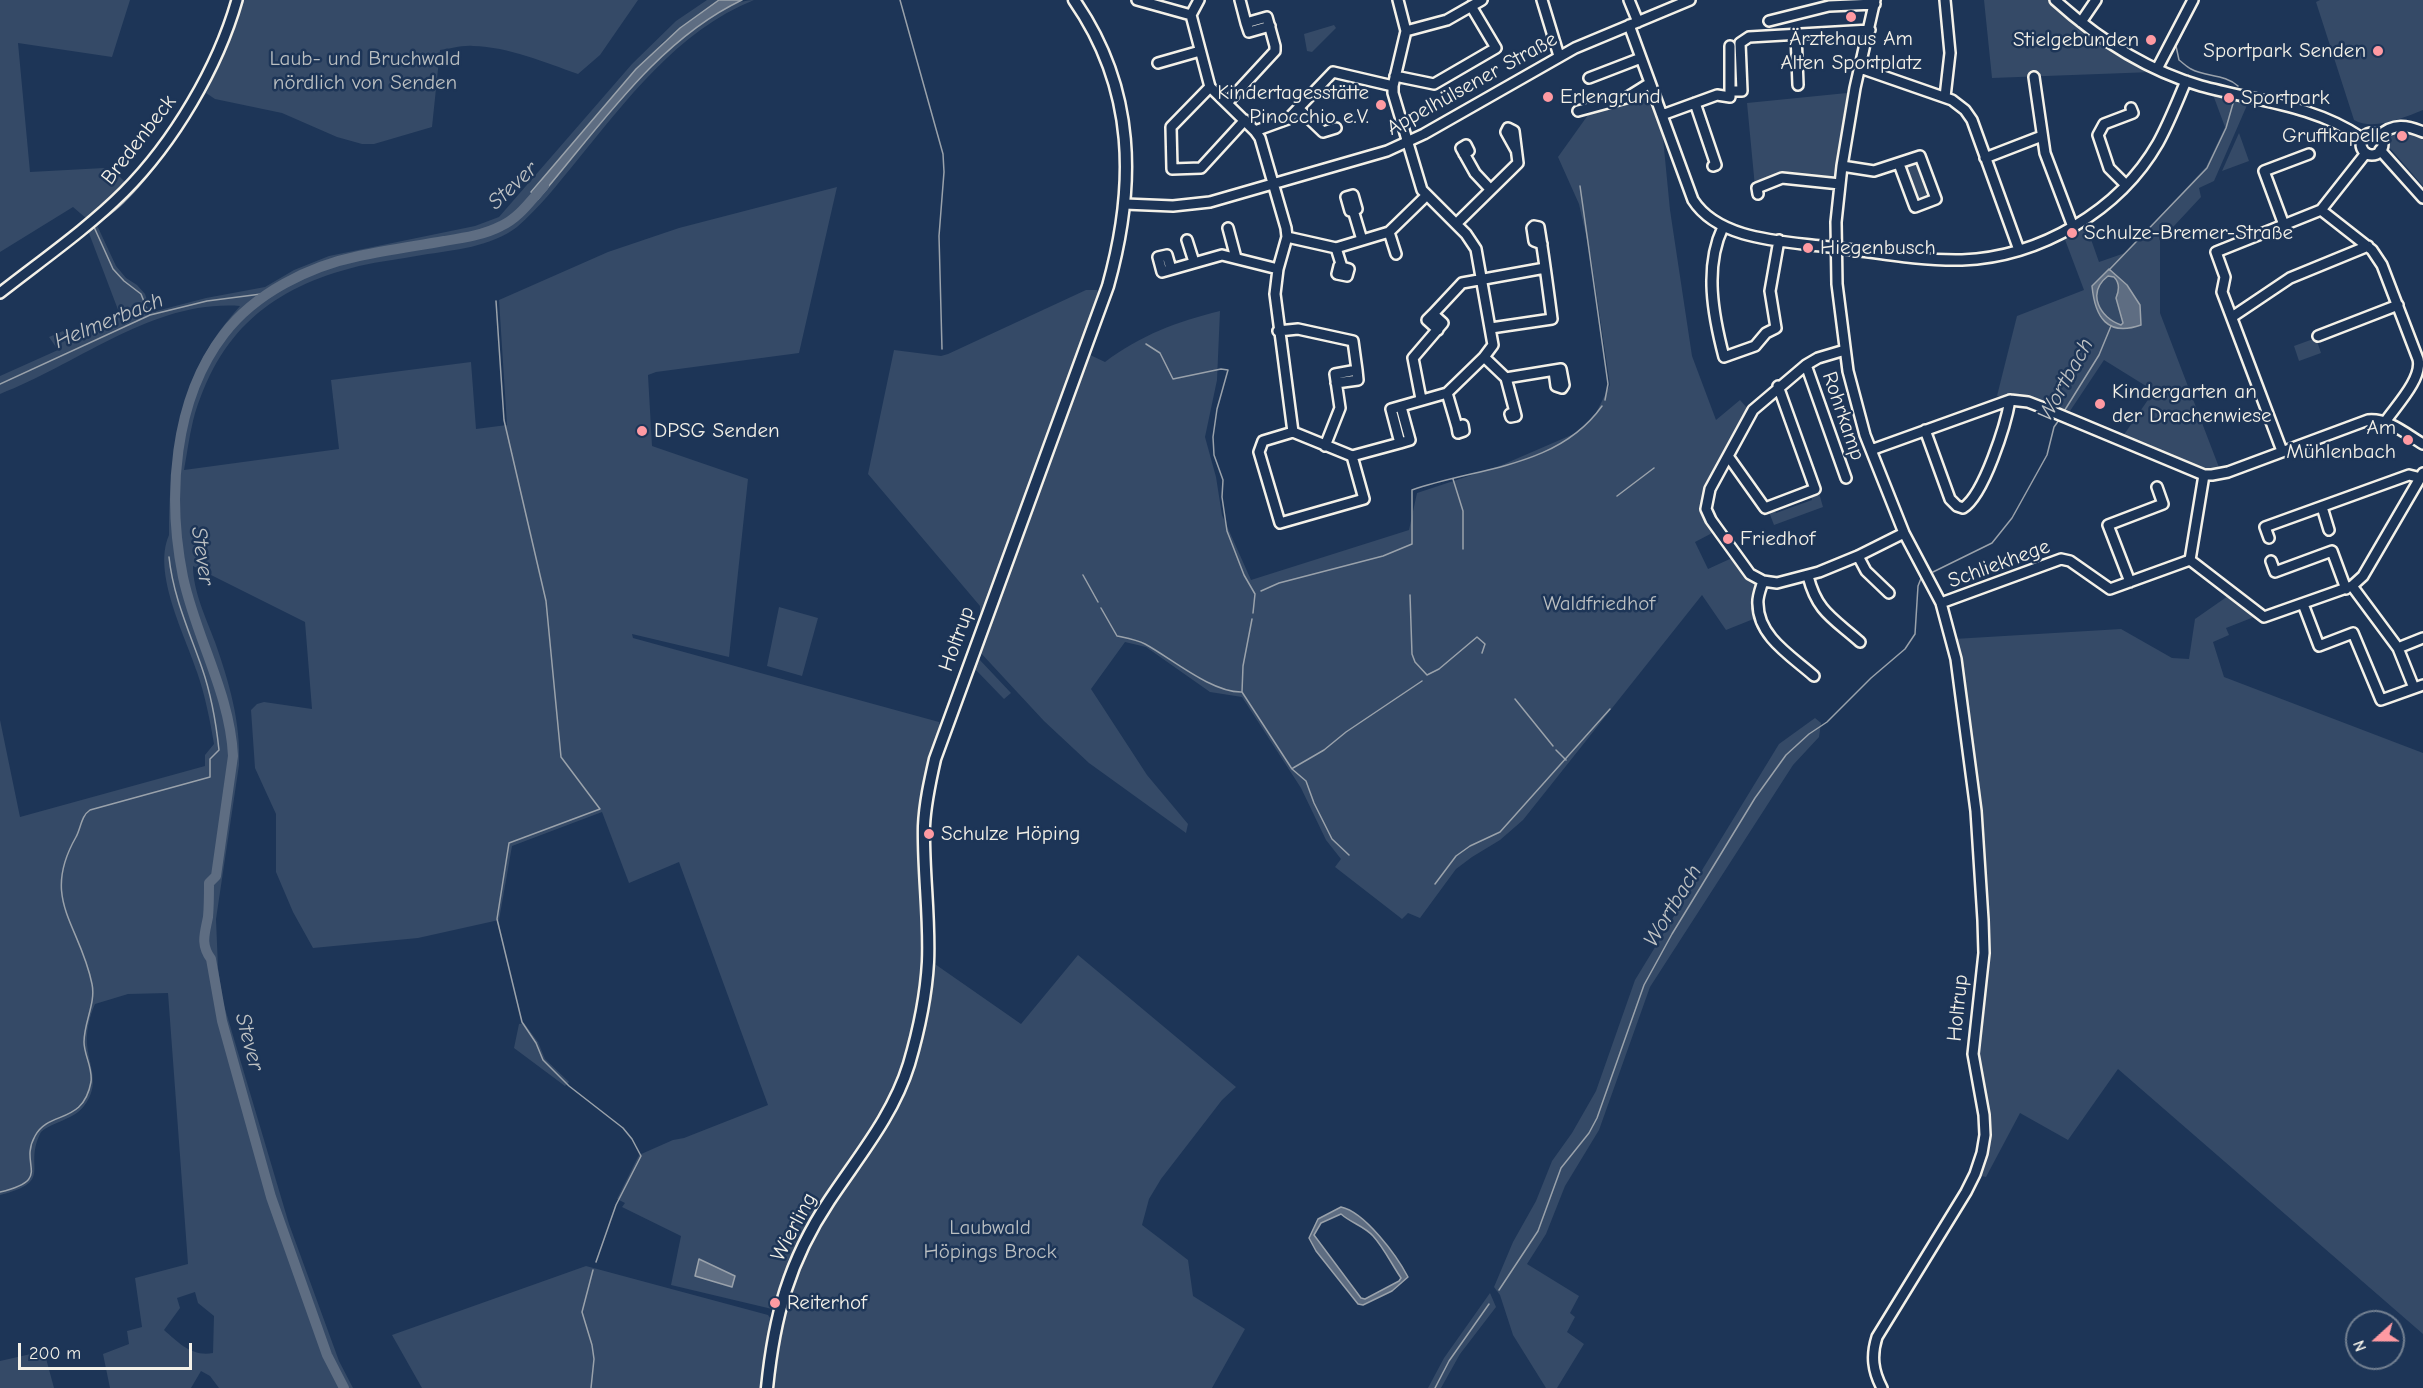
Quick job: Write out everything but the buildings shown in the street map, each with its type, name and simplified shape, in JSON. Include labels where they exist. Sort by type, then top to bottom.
[{"type":"main road","name":"Holtrup","points":[[894,1101],[908,1068],[925,1000],[928,931],[924,824],[935,759],[1108,286],[1122,230],[1126,149],[1116,92],[1100,46],[1074,0]]},
{"type":"main road","name":"Wierling","points":[[767,1388],[777,1315],[797,1258],[829,1202],[875,1135],[894,1101]]},
{"type":"street","name":"Bredenbeck","points":[[0,293],[107,208],[142,171],[199,91],[227,33],[237,0]]},
{"type":"street","points":[[1137,0],[1191,15]]},
{"type":"street","points":[[1199,0],[1191,15],[1210,87],[1256,131],[1287,237],[1278,269],[1275,294],[1278,332],[1293,432]]},
{"type":"street","points":[[1227,103],[1275,51],[1267,17],[1246,23],[1240,0]]},
{"type":"street","points":[[1352,456],[1364,499],[1280,523],[1259,452],[1263,441],[1293,432],[1352,456],[1410,440],[1401,407],[1420,399],[1447,393],[1484,357],[1493,345],[1483,279],[1475,246],[1456,224],[1426,196],[1419,182],[1393,86],[1406,31],[1398,0]]},
{"type":"street","points":[[1406,31],[1447,20],[1482,0]]},
{"type":"street","points":[[1542,0],[1559,56]]},
{"type":"street","points":[[1629,0],[1641,58],[1693,200],[1705,215],[1723,227],[1736,232],[1779,240],[1949,260],[1988,257],[2036,245],[2073,227],[2101,208],[2125,184],[2157,144],[2186,81]]},
{"type":"street","name":"Appelhülsener Straße","points":[[1125,204],[1173,206],[1198,204],[1370,157],[1408,142],[1559,56],[1690,0]]},
{"type":"street","points":[[1945,0],[1950,53],[1945,97]]},
{"type":"street","points":[[2055,0],[2109,43],[2157,69],[2186,81],[2298,108],[2362,138]]},
{"type":"street","points":[[2081,22],[2096,0]]},
{"type":"street","points":[[2157,69],[2193,0]]},
{"type":"street","points":[[1768,21],[1829,6],[1875,2]]},
{"type":"street","name":"Holtrup","points":[[1875,2],[1860,68],[1839,184],[1835,247],[1837,292],[1855,402],[1871,450],[1904,533],[1941,603],[1956,659],[1976,811],[1984,953],[1973,1054],[1984,1115],[1985,1135],[1975,1174],[1877,1337],[1874,1366],[1882,1388]]},
{"type":"street","points":[[1395,76],[1434,84],[1496,48],[1471,6]]},
{"type":"street","points":[[1732,91],[1742,91],[1740,43],[1749,37],[1870,30]]},
{"type":"street","points":[[1796,34],[1798,85]]},
{"type":"street","points":[[1662,115],[1717,95],[1730,97],[1732,91],[1730,46]]},
{"type":"street","points":[[1158,63],[1200,51]]},
{"type":"street","points":[[1589,78],[1641,58]]},
{"type":"street","points":[[1860,68],[1945,97],[1959,104],[1969,115],[2019,250]]},
{"type":"street","points":[[1256,131],[1288,119],[1333,72],[1393,86]]},
{"type":"street","points":[[2034,77],[2042,136],[2050,167],[2073,227]]},
{"type":"street","points":[[1578,111],[1626,98],[1650,83]]},
{"type":"street","points":[[1210,87],[1171,127],[1172,169],[1201,168],[1245,120]]},
{"type":"street","points":[[1695,103],[1716,165],[1713,166]]},
{"type":"street","points":[[2125,184],[2109,168],[2098,135],[2104,124],[2133,113],[2131,108]]},
{"type":"street","points":[[1299,109],[1323,132],[1336,128]]},
{"type":"street","points":[[2379,136],[2394,127],[2406,126],[2423,132]]},
{"type":"street","points":[[2371,133],[2379,136],[2383,142],[2380,150],[2372,155],[2366,153],[2361,146],[2362,138],[2371,133]]},
{"type":"street","points":[[1985,158],[2042,136]]},
{"type":"street","points":[[1456,224],[1518,163],[1516,150]]},
{"type":"street","points":[[2380,150],[2423,198]]},
{"type":"street","points":[[2282,452],[2222,292],[2225,277],[2216,252],[2321,210],[2366,153]]},
{"type":"street","points":[[1464,154],[1475,173],[1490,189]]},
{"type":"street","points":[[2284,225],[2264,171],[2308,154]]},
{"type":"street","points":[[1842,166],[1874,171],[1920,156],[1936,199],[1915,207],[1899,164]]},
{"type":"street","points":[[1758,194],[1757,188],[1782,178],[1839,184]]},
{"type":"street","points":[[1287,237],[1336,248],[1389,232],[1426,196]]},
{"type":"street","points":[[1353,210],[1362,240]]},
{"type":"street","points":[[2321,210],[2368,246],[2382,265],[2420,366],[2416,378],[2385,422]]},
{"type":"street","points":[[1723,227],[1715,247],[1711,275],[1724,357],[1755,346],[1766,333],[1776,328],[1770,291],[1779,240]]},
{"type":"street","points":[[1227,228],[1236,258]]},
{"type":"street","points":[[1389,232],[1396,254]]},
{"type":"street","points":[[1187,240],[1194,262]]},
{"type":"street","points":[[1491,328],[1552,319],[1542,244]]},
{"type":"street","points":[[2232,317],[2290,278],[2368,246]]},
{"type":"street","points":[[1336,248],[1342,267]]},
{"type":"street","points":[[1171,269],[1222,255],[1278,269]]},
{"type":"street","points":[[1420,399],[1413,358],[1443,323],[1433,314],[1462,283],[1545,268]]},
{"type":"street","points":[[2318,336],[2398,305]]},
{"type":"street","points":[[1278,332],[1298,329],[1353,341],[1357,370],[1335,374],[1340,408],[1325,446]]},
{"type":"street","name":"Rohrkamp","points":[[1763,581],[1750,574],[1711,520],[1706,509],[1707,496],[1753,410],[1778,386],[1806,365],[1818,358],[1845,350]]},
{"type":"street","points":[[1484,357],[1506,378],[1515,412]]},
{"type":"street","name":"Rohrkamp","points":[[1806,365],[1846,478]]},
{"type":"street","points":[[1506,378],[1554,371]]},
{"type":"street","points":[[1728,456],[1766,508],[1815,489],[1778,386]]},
{"type":"street","points":[[1447,393],[1457,427]]},
{"type":"street","points":[[1871,450],[2010,400],[2028,402],[2204,475],[2212,476],[2368,420],[2378,419],[2385,422],[2423,444]]},
{"type":"street","points":[[1924,430],[1950,499],[1963,508],[1970,502],[1988,470],[2007,418],[2010,400]]},
{"type":"street","points":[[2204,475],[2190,560],[2264,617],[2349,588],[2364,576],[2422,475],[2409,475],[2265,527],[2269,538]]},
{"type":"street","points":[[2130,582],[2108,525],[2163,504],[2157,487]]},
{"type":"street","points":[[2322,507],[2330,530]]},
{"type":"street","points":[[1815,676],[1769,637],[1760,619],[1757,603],[1763,581],[1777,583],[1808,576],[1858,556],[1904,533]]},
{"type":"street","points":[[2271,561],[2275,572],[2332,551],[2349,588],[2398,648],[2418,686],[2381,700],[2353,633],[2319,646],[2303,604]]},
{"type":"street","points":[[1858,556],[1866,571],[1889,593]]},
{"type":"street","name":"Schliekhege","points":[[1941,603],[2061,559],[2070,561],[2108,589],[2190,560]]},
{"type":"street","points":[[1808,576],[1813,596],[1820,607],[1860,642]]},
{"type":"street","points":[[2398,648],[2423,638]]},
{"type":"green space","points":[[0,0],[130,0],[112,57],[18,43],[30,172],[104,168],[116,173],[127,184],[113,199],[87,219],[73,207],[0,252]]},
{"type":"green space","name":"Laub- und Bruchwald nördlich von Senden","points":[[242,0],[638,0],[600,55],[578,74],[500,49],[469,46],[440,50],[432,127],[374,144],[362,144],[337,137],[282,113],[215,99],[206,93],[204,89],[226,46]]},
{"type":"green space","points":[[707,0],[719,0],[663,42],[531,192],[538,199],[608,115],[669,50],[699,24],[728,7],[754,0],[726,13],[677,49],[634,92],[555,188],[517,227],[507,234],[472,247],[367,264],[327,275],[274,301],[252,318],[217,362],[204,390],[193,421],[184,470],[339,449],[331,380],[471,362],[476,429],[507,425],[499,300],[608,252],[679,228],[837,187],[799,353],[656,372],[648,375],[652,446],[748,479],[729,657],[632,634],[633,638],[939,722],[940,726],[933,750],[921,999],[914,1032],[889,1099],[795,1245],[772,1309],[671,1285],[681,1236],[622,1207],[625,1203],[617,1199],[639,1155],[768,1105],[679,862],[629,883],[602,812],[512,846],[499,920],[418,938],[313,948],[293,912],[276,872],[276,814],[255,768],[251,710],[257,704],[264,702],[312,709],[305,622],[193,566],[198,595],[229,687],[238,733],[239,765],[216,919],[218,968],[223,1002],[289,1224],[339,1361],[353,1388],[219,1388],[210,1376],[201,1371],[191,1388],[110,1388],[103,1354],[129,1344],[127,1331],[142,1327],[135,1278],[188,1264],[168,993],[128,994],[95,1004],[87,1034],[93,1075],[89,1098],[80,1111],[41,1132],[34,1155],[33,1178],[17,1190],[0,1195],[0,720],[20,817],[205,766],[205,755],[214,744],[211,726],[200,681],[167,585],[165,550],[169,535],[170,488],[176,440],[188,394],[196,372],[211,345],[222,327],[240,306],[208,307],[176,313],[146,323],[0,394],[0,376],[58,350],[49,337],[63,331],[70,339],[120,315],[87,228],[95,221],[116,266],[145,294],[148,303],[142,307],[145,314],[206,298],[265,287],[294,270],[329,256],[475,226],[499,217],[632,64],[676,21]],"holes":[[[195,1292],[198,1303],[214,1316],[213,1353],[192,1351],[164,1330],[180,1308],[177,1298]]]},
{"type":"green space","points":[[1984,0],[2048,0],[2110,50],[2153,72],[1992,78]]},
{"type":"green space","name":"Sportpark Senden","points":[[2320,0],[2423,0],[2423,110],[2379,124],[2354,120],[2316,2]]},
{"type":"green space","points":[[1334,25],[1336,28],[1312,52],[1307,51],[1304,34]]},
{"type":"green space","points":[[2212,92],[2248,103],[2214,181],[2199,188],[2201,197],[2160,241],[2160,313],[2220,470],[2205,474],[2121,439],[2154,391],[2104,360],[2070,411],[2024,396],[1997,396],[2017,316],[2084,290],[2064,237],[2087,228],[2099,262],[2125,253],[2206,167],[2225,127]]},
{"type":"green space","name":"Waldfriedhof","points":[[1652,93],[1663,138],[1670,210],[1692,356],[1716,420],[1740,400],[1748,409],[1704,494],[1703,509],[1716,531],[1695,542],[1708,569],[1732,558],[1744,574],[1759,585],[1756,618],[1726,630],[1702,595],[1523,820],[1500,840],[1456,869],[1420,918],[1408,913],[1402,919],[1335,867],[1341,859],[1326,840],[1301,788],[1242,697],[1210,692],[1146,647],[1125,642],[1091,689],[1147,775],[1188,824],[1186,833],[1089,763],[1044,721],[979,651],[1088,354],[1105,362],[1159,330],[1220,311],[1217,380],[1205,437],[1216,477],[1222,515],[1251,580],[1409,530],[1417,493],[1502,465],[1576,433],[1594,417],[1610,385],[1591,257],[1579,204],[1558,157],[1588,115]]},
{"type":"green space","points":[[1847,93],[1835,179],[1781,175],[1755,187],[1747,103]]},
{"type":"green space","points":[[2406,130],[2423,135],[2423,186],[2389,147],[2391,137]]},
{"type":"green space","points":[[2239,133],[2249,161],[2222,171]]},
{"type":"green space","points":[[1915,160],[1928,200],[1919,201],[1906,163]]},
{"type":"green space","points":[[1086,290],[1097,290],[1100,295],[980,618],[980,606],[868,474],[894,350],[941,356],[948,354]]},
{"type":"green space","points":[[2316,338],[2321,353],[2299,361],[2294,346]]},
{"type":"green space","points":[[1819,493],[1823,507],[1774,525],[1769,512],[1774,510],[1776,513],[1812,500],[1811,496]]},
{"type":"green space","points":[[2228,596],[2254,617],[2226,628],[2229,635],[2213,642],[2224,677],[2423,753],[2423,1334],[2405,1318],[2405,1310],[2395,1310],[2118,1069],[2068,1140],[2020,1113],[1986,1177],[1977,1175],[1985,1153],[1977,1054],[1987,953],[1954,639],[2121,629],[2172,658],[2189,659],[2195,619]]},
{"type":"green space","points":[[779,607],[818,618],[802,676],[767,666]]},
{"type":"green space","points":[[978,658],[1011,693],[1004,699],[973,667],[975,659]]},
{"type":"green space","points":[[1815,718],[1821,723],[1819,737],[1793,765],[1650,987],[1599,1130],[1565,1186],[1546,1234],[1527,1264],[1579,1296],[1570,1313],[1575,1317],[1567,1332],[1584,1344],[1557,1388],[1546,1388],[1513,1335],[1500,1295],[1494,1287],[1513,1242],[1536,1201],[1552,1161],[1572,1133],[1596,1091],[1635,980],[1779,744]]},
{"type":"green space","name":"Laubwald Höpings Brock","points":[[1078,955],[1236,1087],[1222,1100],[1161,1179],[1149,1199],[1142,1225],[1188,1260],[1193,1296],[1245,1329],[1212,1388],[771,1388],[781,1316],[805,1250],[880,1138],[899,1103],[923,1037],[931,1002],[932,962],[1021,1024]]},
{"type":"green space","points":[[524,1023],[538,1042],[545,1059],[569,1082],[565,1086],[514,1048],[519,1024]]},
{"type":"green space","points":[[586,1266],[768,1315],[770,1318],[761,1388],[422,1388],[392,1335]]},
{"type":"green space","points":[[1490,1293],[1496,1307],[1460,1354],[1441,1388],[1428,1388],[1444,1358]]},
{"type":"green space","points":[[44,1351],[54,1388],[0,1388],[0,1361]]},
{"type":"shaded area","points":[[719,0],[742,0],[711,17],[656,62],[631,88],[538,199],[531,192],[636,69],[680,28]]},
{"type":"shaded area","points":[[2109,269],[2127,285],[2140,305],[2141,325],[2119,328],[2105,322],[2096,307],[2092,286]],"holes":[[[2108,276],[2114,277],[2118,284],[2116,298],[2123,323],[2121,325],[2107,317],[2098,304],[2097,297],[2101,283]]]},
{"type":"shaded area","points":[[1341,1207],[1360,1217],[1379,1236],[1408,1277],[1392,1291],[1363,1305],[1358,1304],[1316,1251],[1309,1238],[1318,1219]],"holes":[[[1341,1214],[1373,1236],[1401,1278],[1365,1299],[1361,1298],[1314,1235],[1321,1223]]]},
{"type":"shaded area","points":[[699,1259],[735,1276],[732,1287],[695,1276]]},
{"type":"waterway","points":[[900,0],[943,154],[944,172],[939,236],[942,349]]},
{"type":"waterway","name":"Wortbach","points":[[2199,0],[2176,46],[2179,60],[2191,69],[2227,79],[2238,86]]},
{"type":"waterway","points":[[149,314],[141,294],[113,269],[94,227],[120,206],[156,166],[201,97]]},
{"type":"waterway","name":"Wortbach","points":[[2109,270],[2207,168],[2226,128],[2234,100]]},
{"type":"waterway","name":"Stever","points":[[344,1388],[327,1355],[271,1197],[222,1021],[211,959],[204,943],[209,883],[216,876],[233,756],[226,710],[183,577],[175,515],[178,451],[184,419],[207,360],[237,319],[267,294],[303,274],[340,261],[481,234],[494,229],[519,214],[544,186]]},
{"type":"waterway","points":[[1580,186],[1608,384],[1605,400]]},
{"type":"waterway","name":"Helmerbach","points":[[0,384],[150,315],[207,301],[269,293]]},
{"type":"waterway","points":[[496,301],[504,420],[546,601],[561,757],[600,809],[509,843],[497,919],[522,1022],[536,1043],[543,1060],[569,1086],[623,1128],[641,1156],[616,1205],[596,1262]]},
{"type":"waterway","name":"Wortbach","points":[[2063,413],[2099,355],[2111,326]]},
{"type":"waterway","points":[[1146,344],[1160,353],[1173,379],[1221,369],[1228,370],[1217,409],[1213,437],[1214,455],[1223,480],[1222,497],[1227,531],[1244,575],[1255,594],[1253,613]]},
{"type":"waterway","points":[[1261,591],[1279,583],[1383,556],[1412,544],[1412,490],[1515,463],[1540,454],[1563,442],[1584,426],[1602,406]]},
{"type":"waterway","name":"Wortbach","points":[[1933,572],[1992,543],[2012,518],[2047,455],[2054,427],[2059,420]]},
{"type":"waterway","points":[[1617,496],[1654,468]]},
{"type":"waterway","points":[[1453,479],[1463,511],[1463,549]]},
{"type":"waterway","points":[[0,1192],[26,1182],[30,1176],[31,1146],[35,1136],[41,1128],[81,1105],[87,1096],[91,1082],[84,1042],[93,991],[92,984],[62,895],[62,878],[66,859],[83,819],[90,810],[210,777],[210,759],[219,750],[208,688],[178,600],[169,557]]},
{"type":"waterway","points":[[1083,575],[1098,602]]},
{"type":"waterway","name":"Wortbach","points":[[1499,1290],[1538,1231],[1561,1168],[1589,1133],[1597,1118],[1644,985],[1672,934],[1755,798],[1786,755],[1809,734],[1827,722],[1871,678],[1905,649],[1915,634],[1918,586],[1922,576]]},
{"type":"waterway","points":[[1410,595],[1412,654],[1415,662],[1427,675],[1439,669],[1477,637],[1485,644],[1482,653]]},
{"type":"waterway","points":[[1101,608],[1117,636],[1145,644],[1192,674],[1218,687],[1242,692],[1292,769],[1306,781],[1332,839],[1349,855]]},
{"type":"waterway","points":[[1242,692],[1243,666],[1252,619]]},
{"type":"waterway","points":[[1293,768],[1324,750],[1346,732],[1422,681]]},
{"type":"waterway","points":[[1515,699],[1553,746]]},
{"type":"waterway","points":[[1435,884],[1456,856],[1470,846],[1500,832],[1610,709]]},
{"type":"waterway","points":[[1556,750],[1566,760]]},
{"type":"waterway","points":[[591,1388],[594,1359],[582,1312],[593,1270]]},
{"type":"waterway","name":"Wortbach","points":[[1435,1388],[1449,1361],[1489,1304]]},
{"type":"place","name":"Ärztehaus Am Alten Sportplatz","points":[[1851,17]]},
{"type":"place","name":"Stielgebunden","points":[[2151,40]]},
{"type":"place","name":"Sportpark Senden","points":[[2378,51]]},
{"type":"place","name":"Erlengrund","points":[[1548,97]]},
{"type":"place","name":"Sportpark","points":[[2229,98]]},
{"type":"place","name":"Kindertagesstätte Pinocchio e.V.","points":[[1381,105]]},
{"type":"place","name":"Gruftkapelle","points":[[2402,136]]},
{"type":"place","name":"Schulze-Bremer-Straße","points":[[2072,233]]},
{"type":"place","name":"Hiegenbusch","points":[[1808,248]]},
{"type":"place","name":"Kindergarten an der Drachenwiese","points":[[2100,404]]},
{"type":"place","name":"DPSG Senden","points":[[642,431]]},
{"type":"place","name":"Am Mühlenbach","points":[[2408,440]]},
{"type":"place","name":"Friedhof","points":[[1728,539]]},
{"type":"place","name":"Schulze Höping","points":[[929,834]]},
{"type":"place","name":"Reiterhof","points":[[775,1303]]}]
